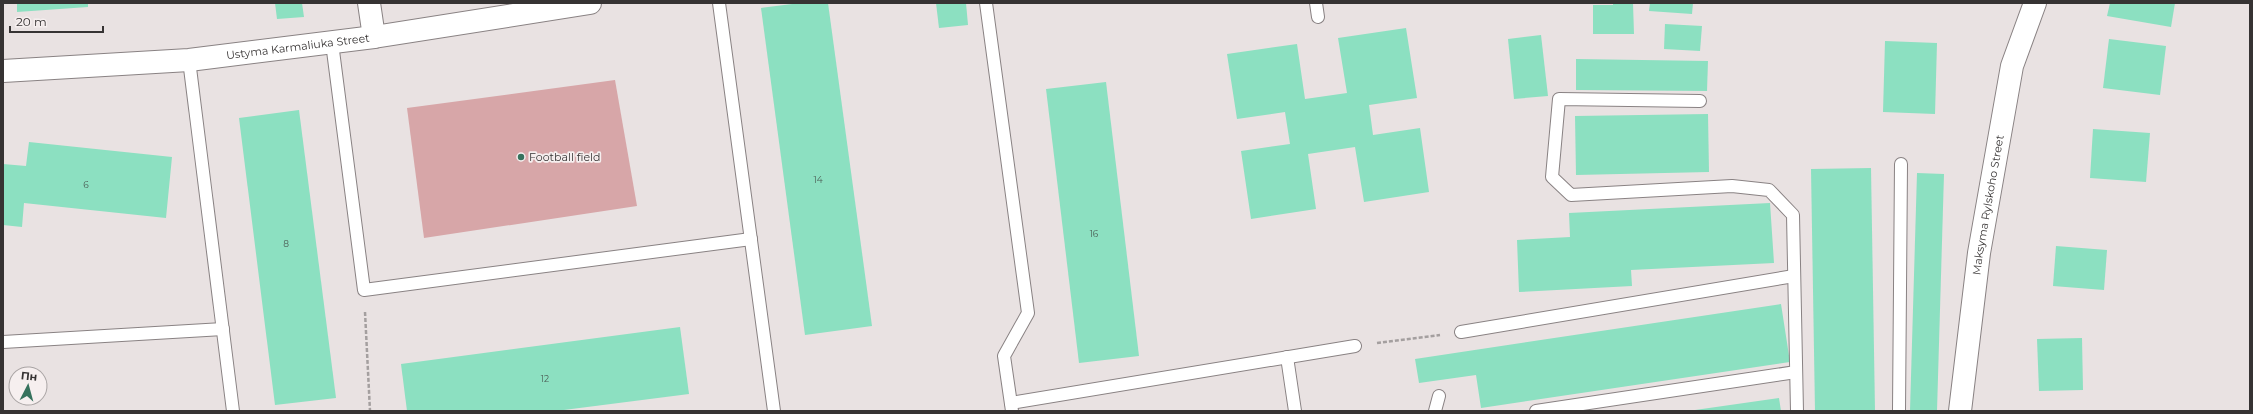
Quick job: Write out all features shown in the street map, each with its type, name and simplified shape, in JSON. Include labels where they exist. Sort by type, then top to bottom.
[{"type":"street","points":[[369,3],[374,37]]},
{"type":"street","name":"Ustyma Karmaliuka Street","points":[[3,71],[189,60],[332,43],[590,3]]},
{"type":"street","name":"Maksyma Rylskoho Street","points":[[1960,411],[1979,253],[2012,66],[2035,3]]},
{"type":"lane","points":[[719,3],[774,411]]},
{"type":"lane","points":[[986,3],[1028,313],[1004,356],[1012,407],[1355,346]]},
{"type":"lane","points":[[1316,3],[1318,17]]},
{"type":"lane","points":[[332,43],[364,290],[751,239]]},
{"type":"lane","points":[[189,60],[233,411]]},
{"type":"lane","points":[[1700,101],[1559,99],[1552,177],[1571,195],[1732,186],[1769,190],[1793,215],[1797,411]]},
{"type":"lane","points":[[1899,411],[1901,164]]},
{"type":"lane","points":[[1461,332],[1794,276]]},
{"type":"lane","points":[[3,342],[222,329]]},
{"type":"lane","points":[[1287,357],[1295,411]]},
{"type":"lane","points":[[1536,411],[1796,372]]},
{"type":"lane","points":[[1435,411],[1440,396]]},
{"type":"path","points":[[364,290],[370,411]]},
{"type":"path","points":[[1355,346],[1461,332]]},
{"type":"shaded area","name":"Football field","points":[[615,80],[637,206],[424,238],[407,108]]},
{"type":"building","points":[[17,3],[88,3],[88,7],[17,12]]},
{"type":"building","points":[[275,3],[302,3],[304,17],[277,19]]},
{"type":"building","points":[[800,3],[828,3],[872,326],[805,335],[761,8]]},
{"type":"building","points":[[936,3],[966,3],[968,25],[939,28]]},
{"type":"building","points":[[1613,3],[1633,3],[1634,34],[1593,34],[1593,5],[1613,5]]},
{"type":"building","points":[[1650,3],[1693,3],[1692,14],[1649,11]]},
{"type":"building","points":[[2110,3],[2175,3],[2171,27],[2107,16]]},
{"type":"building","points":[[1665,24],[1702,26],[1700,51],[1664,49]]},
{"type":"building","points":[[1406,28],[1417,98],[1369,105],[1373,135],[1420,128],[1429,192],[1364,202],[1355,147],[1308,154],[1316,209],[1251,219],[1241,151],[1290,144],[1285,112],[1237,119],[1227,54],[1297,44],[1305,99],[1347,93],[1338,38]]},
{"type":"building","points":[[1541,35],[1548,96],[1514,99],[1508,39]]},
{"type":"building","points":[[2109,39],[2166,46],[2160,95],[2103,88]]},
{"type":"building","points":[[1885,41],[1937,43],[1935,114],[1883,112]]},
{"type":"building","points":[[1576,59],[1708,61],[1707,91],[1576,90]]},
{"type":"building","points":[[1106,82],[1139,356],[1079,363],[1046,89]]},
{"type":"building","points":[[299,110],[336,398],[275,405],[239,118]]},
{"type":"building","points":[[1708,114],[1709,172],[1576,175],[1575,116]]},
{"type":"building","points":[[2093,129],[2150,133],[2146,182],[2090,178]]},
{"type":"building","points":[[29,142],[172,157],[166,218],[24,203],[22,227],[3,225],[3,164],[26,166]]},
{"type":"building","points":[[1871,168],[1875,411],[1815,411],[1811,169]]},
{"type":"building","points":[[1917,173],[1944,174],[1937,411],[1910,411]]},
{"type":"building","points":[[1770,203],[1774,263],[1631,270],[1632,286],[1519,292],[1517,240],[1570,237],[1569,213]]},
{"type":"building","points":[[2056,246],[2107,250],[2104,290],[2053,286]]},
{"type":"building","points":[[1781,304],[1790,362],[1481,408],[1476,375],[1419,383],[1415,359]]},
{"type":"building","points":[[680,327],[689,394],[556,411],[407,411],[401,364]]},
{"type":"building","points":[[2082,338],[2083,390],[2039,391],[2037,339]]},
{"type":"building","points":[[1779,398],[1781,411],[1695,411],[1695,410]]},
{"type":"place","name":"Football field","points":[[521,157]]}]
